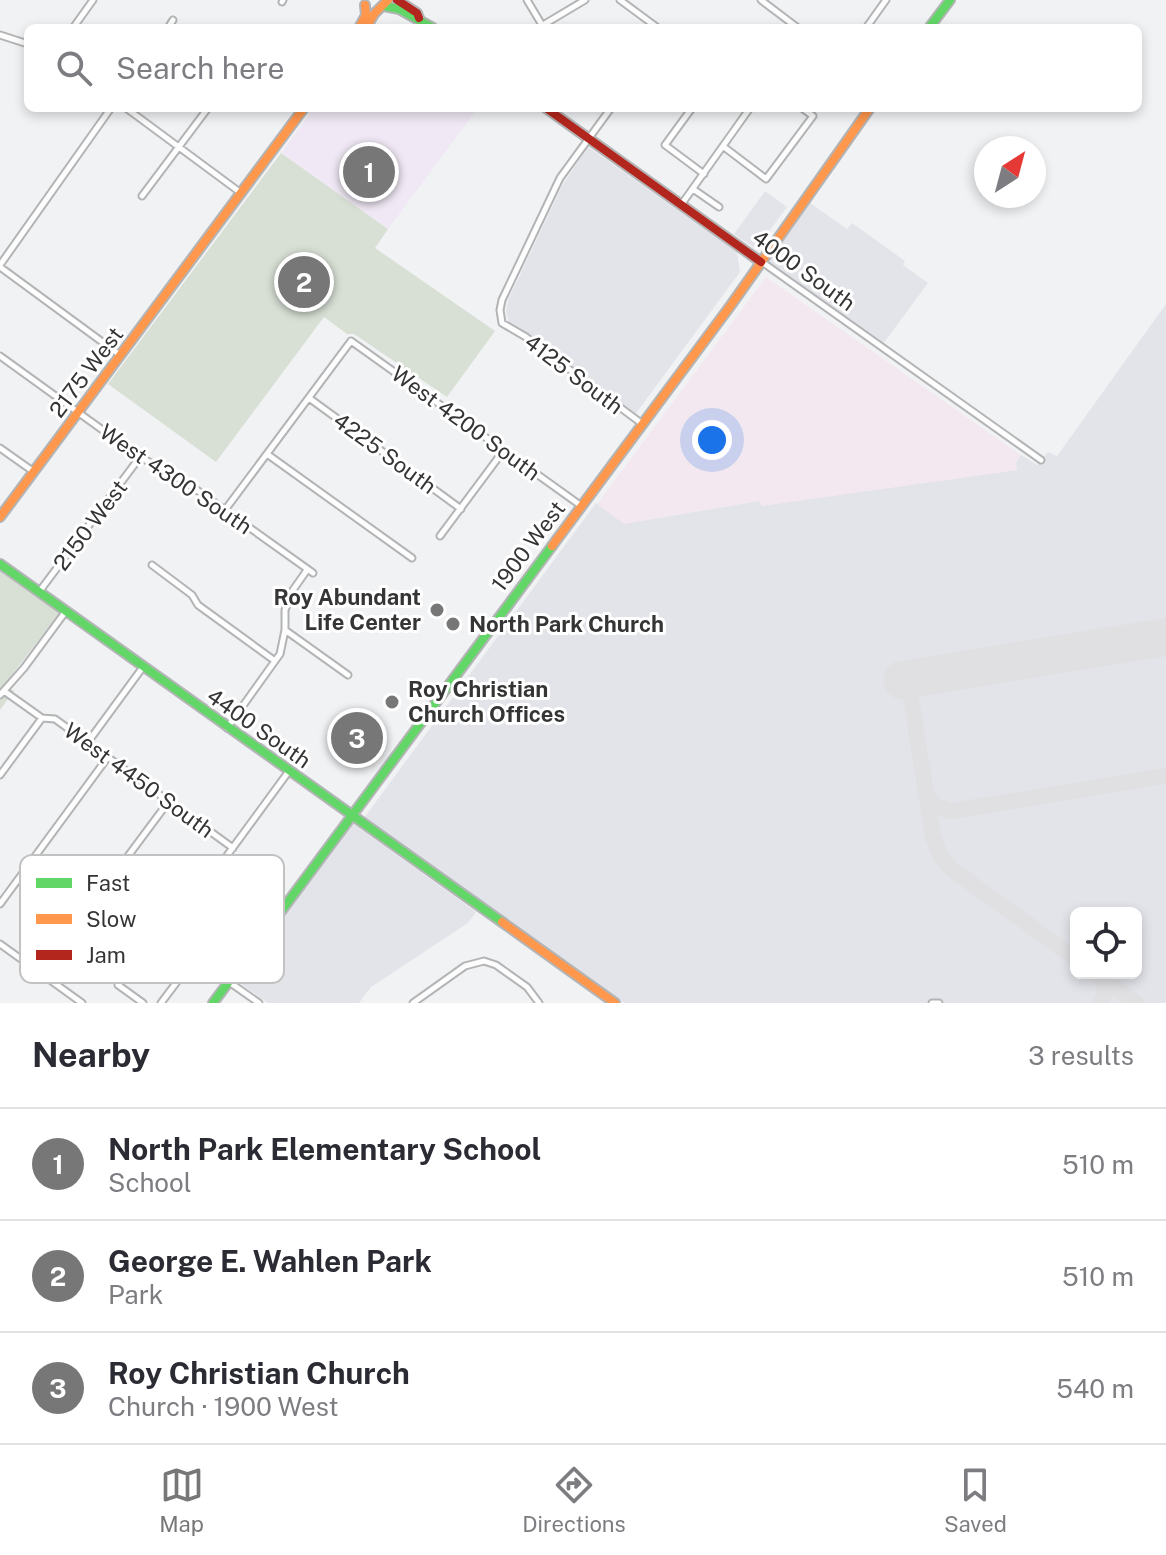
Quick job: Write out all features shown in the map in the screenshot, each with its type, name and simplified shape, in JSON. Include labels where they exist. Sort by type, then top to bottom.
[{"type":"street","points":[[76,24],[93,0]]},
{"type":"street","points":[[397,0],[417,13],[419,18]]},
{"type":"street","points":[[527,0],[539,24]]},
{"type":"street","points":[[545,24],[585,0]]},
{"type":"street","points":[[620,0],[653,24]]},
{"type":"street","points":[[761,0],[793,24]]},
{"type":"street","points":[[869,24],[886,0]]},
{"type":"street","points":[[932,24],[950,0]]},
{"type":"street","points":[[361,24],[366,15],[363,3],[397,8],[427,24]]},
{"type":"street","points":[[369,24],[383,5]]},
{"type":"street","points":[[170,24],[173,20]]},
{"type":"street","points":[[0,35],[24,43]]},
{"type":"street","points":[[108,112],[0,266],[120,355]]},
{"type":"street","points":[[131,112],[241,193]]},
{"type":"street","points":[[142,196],[205,112]]},
{"type":"street","name":"2175 West","points":[[0,517],[301,112]]},
{"type":"street","name":"4000 South","points":[[552,112],[1041,460]]},
{"type":"street","points":[[589,139],[608,112]]},
{"type":"street","points":[[689,112],[665,145],[704,174]]},
{"type":"street","points":[[681,205],[747,112]]},
{"type":"street","points":[[724,147],[766,179],[813,116],[808,112]]},
{"type":"street","name":"1900 West","points":[[284,906],[761,262],[867,112]]},
{"type":"street","name":"4125 South","points":[[589,139],[560,178],[502,300],[502,323],[538,345],[641,423]]},
{"type":"street","points":[[693,189],[719,207]]},
{"type":"street","name":"West 4200 South","points":[[309,398],[351,341],[580,505]]},
{"type":"street","name":"West 4300 South","points":[[0,356],[140,457],[187,483],[310,572],[293,590],[285,610],[285,630]]},
{"type":"street","points":[[225,510],[309,398]]},
{"type":"street","name":"4225 South","points":[[309,398],[461,509]]},
{"type":"street","points":[[0,448],[34,472]]},
{"type":"street","points":[[440,536],[504,450]]},
{"type":"street","points":[[267,454],[412,558]]},
{"type":"street","name":"2150 West","points":[[39,592],[140,457]]},
{"type":"street","name":"4400 South","points":[[0,564],[615,1003]]},
{"type":"street","points":[[152,565],[192,595],[198,605],[275,661]]},
{"type":"street","points":[[2,693],[66,611]]},
{"type":"street","points":[[227,728],[280,654],[285,630],[348,675]]},
{"type":"street","points":[[88,742],[143,667]]},
{"type":"street","name":"West 4450 South","points":[[2,693],[42,718],[55,719],[233,848]]},
{"type":"street","points":[[0,775],[42,718]]},
{"type":"street","points":[[36,855],[108,757]]},
{"type":"street","points":[[228,855],[289,771]]},
{"type":"street","points":[[129,855],[169,801]]},
{"type":"street","points":[[0,904],[20,877]]},
{"type":"street","points":[[0,944],[20,958]]},
{"type":"street","points":[[413,1003],[422,1001],[465,966],[484,961],[496,965],[527,987],[539,1003]]},
{"type":"street","points":[[55,983],[82,1003]]},
{"type":"street","points":[[120,983],[118,985],[143,1003]]},
{"type":"street","points":[[161,1003],[176,983]]},
{"type":"street","name":"1900 West","points":[[213,1003],[228,983]]},
{"type":"street","points":[[232,983],[259,1003]]},
{"type":"street","points":[[932,1003],[939,1003]]},
{"type":"shaded area","points":[[311,112],[475,112],[388,229],[281,153]]},
{"type":"shaded area","points":[[588,147],[737,252],[740,272],[634,416],[510,328],[506,311],[509,298],[563,184]]},
{"type":"shaded area","points":[[281,153],[388,229],[375,248],[495,331],[447,397],[324,317],[216,462],[108,384]]},
{"type":"shaded area","points":[[765,191],[787,207],[756,249],[734,234]]},
{"type":"shaded area","points":[[810,203],[847,229],[852,223],[905,261],[903,265],[928,283],[883,344],[769,261]]},
{"type":"shaded area","points":[[766,277],[1021,455],[1016,462],[1017,470],[762,506],[760,501],[624,524],[597,504]]},
{"type":"shaded area","points":[[1166,304],[1166,1003],[624,1003],[364,818],[596,503],[624,523],[761,500],[763,505],[1016,470],[1016,462],[1021,455],[1037,465],[1048,452],[1057,456]]},
{"type":"shaded area","points":[[0,569],[60,612],[5,684],[14,691],[0,710]]},
{"type":"shaded area","points":[[351,822],[476,912],[468,923],[371,987],[359,1003],[268,1003],[240,983],[284,983],[284,912]]},
{"type":"taxiway","points":[[908,679],[933,837],[941,857],[954,871],[1070,955]]},
{"type":"taxiway","points":[[927,795],[935,806],[951,811],[1166,776]]},
{"type":"taxiway","points":[[1101,979],[1106,989],[1101,1003]]},
{"type":"taxiway","points":[[1103,979],[1136,1003]]},
{"type":"runway","points":[[902,680],[1166,637]]},
{"type":"traffic: fast","points":[[932,24],[950,0]]},
{"type":"traffic: fast","points":[[384,6],[399,9],[426,24]]},
{"type":"traffic: fast","points":[[284,907],[552,546]]},
{"type":"traffic: fast","points":[[0,564],[502,922]]},
{"type":"traffic: fast","points":[[213,1003],[228,983]]},
{"type":"traffic: slow","points":[[368,24],[388,0]]},
{"type":"traffic: slow","points":[[361,24],[366,15],[365,5]]},
{"type":"traffic: slow","points":[[0,517],[301,112]]},
{"type":"traffic: slow","points":[[552,546],[731,305],[867,112]]},
{"type":"traffic: slow","points":[[502,922],[615,1003]]},
{"type":"traffic: jam","points":[[397,0],[417,13],[419,18]]},
{"type":"traffic: jam","points":[[552,112],[761,262]]},
{"type":"place","name":"North Park Elementary School","points":[[369,172]]},
{"type":"place","name":"George E. Wahlen Park","points":[[304,282]]},
{"type":"place","name":"Roy Abundant Life Center","points":[[437,610]]},
{"type":"place","name":"North Park Church","points":[[453,624]]},
{"type":"place","name":"Roy Christian Church Offices","points":[[392,702]]},
{"type":"place","name":"Roy Christian Church","points":[[357,738]]}]
